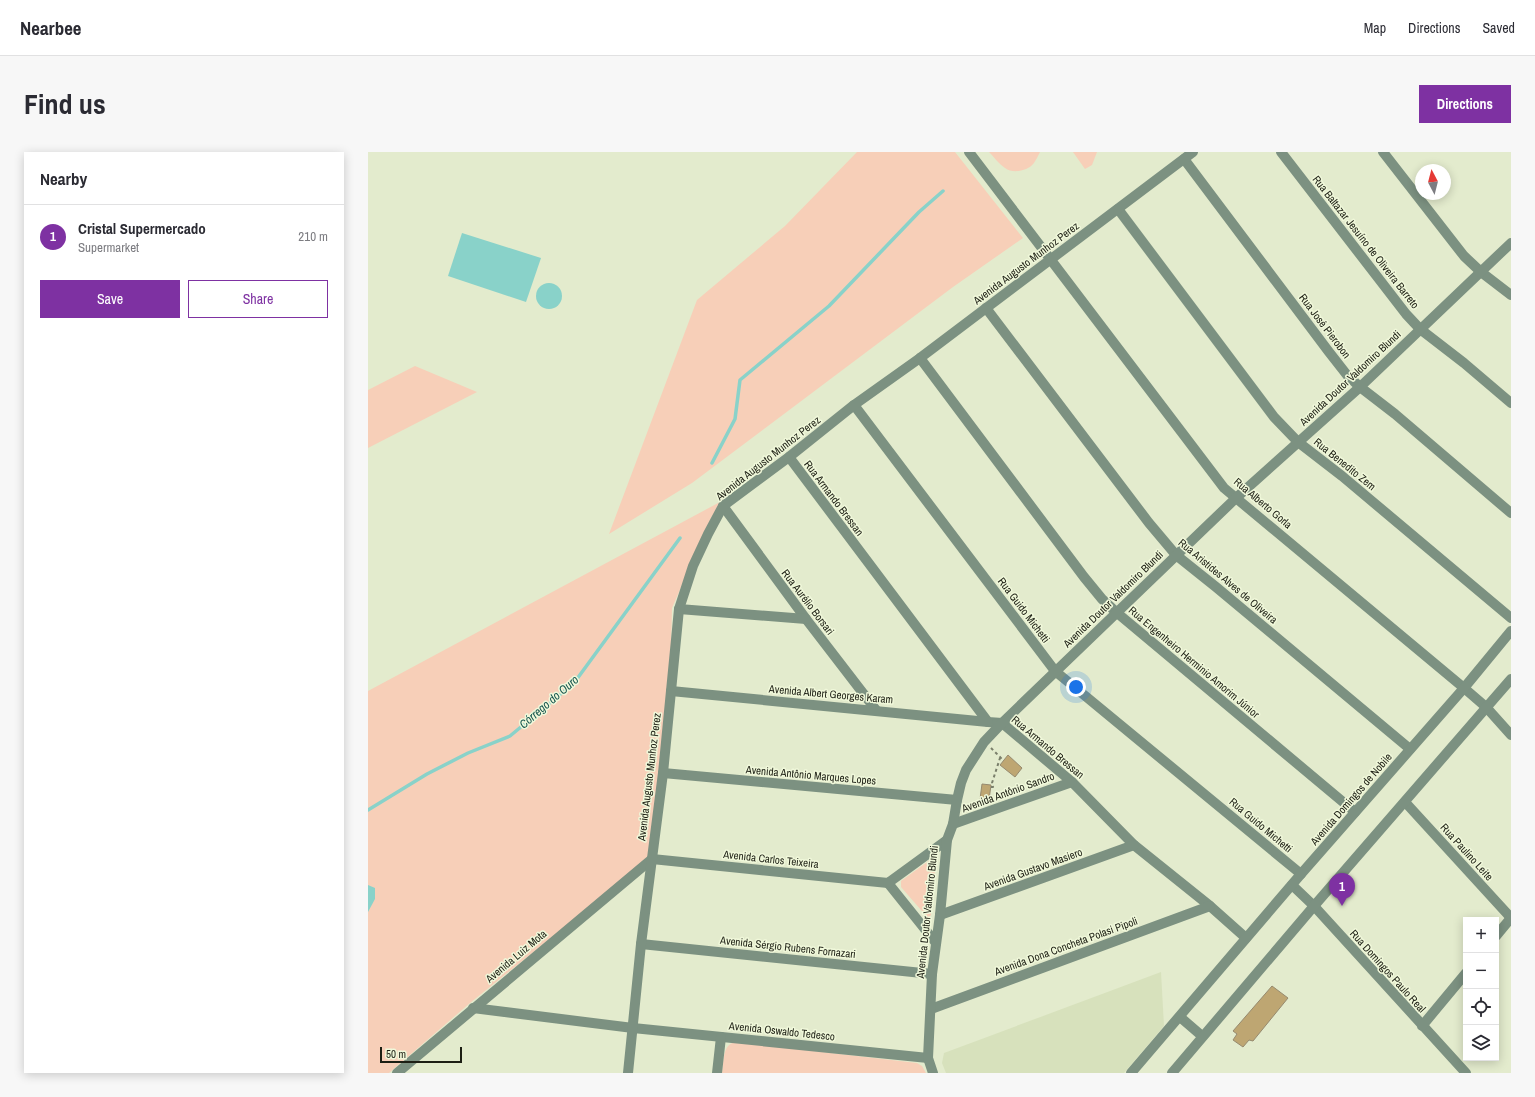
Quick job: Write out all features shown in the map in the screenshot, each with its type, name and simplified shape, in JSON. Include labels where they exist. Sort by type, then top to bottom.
[{"type":"street","name":"Rua Alberto Gorla","points":[[969,152],[1224,488],[1464,688],[1486,707],[1511,734]]},
{"type":"street","name":"Avenida Augusto Munhoz Perez","points":[[628,1073],[641,944],[663,773],[679,609],[692,566],[723,506],[789,457],[854,405],[920,358],[1193,152]]},
{"type":"street","name":"Rua Baltazar Jesuíno de Oliveira Barreto","points":[[1281,152],[1390,295],[1420,328],[1511,403]]},
{"type":"street","points":[[1383,152],[1464,256],[1481,272],[1511,295]]},
{"type":"street","name":"Rua José Pierobon","points":[[1184,159],[1347,375],[1511,512]]},
{"type":"street","name":"Rua Benedito Zem","points":[[1118,209],[1274,417],[1298,442],[1342,476],[1511,618]]},
{"type":"street","name":"Avenida Doutor Valdomiro Blundi","points":[[933,1073],[928,1058],[932,974],[940,915],[947,840],[953,824],[961,783],[966,770],[984,742],[1055,671],[1236,498],[1360,387],[1420,328],[1511,243]]},
{"type":"street","name":"Rua Aristides Alves de Oliveira","points":[[986,308],[1149,524],[1176,555],[1410,749]]},
{"type":"street","name":"Rua Engenheiro Herminio Amorim Júnior","points":[[920,358],[1102,599],[1355,812]]},
{"type":"street","name":"Rua Guido Michetti","points":[[854,405],[1055,671],[1301,874]]},
{"type":"street","name":"Rua Armando Bressan","points":[[789,457],[988,722],[1002,723],[1072,782],[1134,845],[1210,906],[1246,938]]},
{"type":"street","name":"Rua Aurélio Borsari","points":[[723,506],[806,619],[876,710]]},
{"type":"street","points":[[679,609],[806,619]]},
{"type":"street","name":"Avenida Domingos de Nobile","points":[[1131,1073],[1511,632]]},
{"type":"street","points":[[1172,1073],[1202,1036],[1511,678]]},
{"type":"street","name":"Avenida Albert Georges Karam","points":[[671,691],[988,722]]},
{"type":"street","name":"Avenida Antônio Marques Lopes","points":[[663,773],[957,800]]},
{"type":"street","name":"Avenida Antônio Sandro","points":[[953,824],[1072,782]]},
{"type":"street","name":"Rua Paulino Leite","points":[[1405,802],[1511,918]]},
{"type":"street","points":[[936,943],[888,882],[947,840]]},
{"type":"street","name":"Avenida Gustavo Masiero","points":[[940,915],[1134,845]]},
{"type":"street","name":"Avenida Carlos Teixeira","points":[[652,859],[888,882]]},
{"type":"street","name":"Avenida Luiz Mota","points":[[397,1073],[652,859]]},
{"type":"street","name":"Rua Domingos Paulo Real","points":[[1292,885],[1314,906],[1466,1073]]},
{"type":"street","name":"Avenida Dona Concheta Polasi Pipoli","points":[[931,1009],[1210,906]]},
{"type":"street","points":[[1499,932],[1511,918]]},
{"type":"street","name":"Avenida Sérgio Rubens Fornazari","points":[[641,944],[932,974]]},
{"type":"street","points":[[1422,1026],[1463,977]]},
{"type":"street","name":"Avenida Oswaldo Tedesco","points":[[473,1008],[633,1028],[928,1058]]},
{"type":"street","points":[[1180,1017],[1202,1036]]},
{"type":"street","points":[[717,1073],[721,1037]]},
{"type":"path","points":[[991,787],[993,787],[992,783],[1000,758],[1003,760]]},
{"type":"shaded area","points":[[857,152],[955,152],[1023,238],[953,287],[692,483],[609,534],[697,300],[785,226]]},
{"type":"shaded area","points":[[989,152],[1040,152],[1035,162],[1031,166],[1024,170],[1012,171],[1005,168]]},
{"type":"shaded area","points":[[1073,152],[1097,152],[1092,165],[1085,169]]},
{"type":"shaded area","points":[[415,366],[477,392],[368,448],[368,390]]},
{"type":"shaded area","points":[[733,495],[712,516],[672,608],[670,692],[650,858],[470,1003],[389,1073],[368,1073],[368,691]]},
{"type":"shaded area","points":[[930,860],[936,863],[931,915],[928,918],[901,887],[901,881]]},
{"type":"shaded area","points":[[1161,972],[1164,1026],[1124,1073],[946,1073],[942,1063],[944,1053]]},
{"type":"shaded area","points":[[735,1042],[917,1063],[922,1066],[926,1073],[722,1073],[726,1050]]},
{"type":"water","points":[[462,233],[541,258],[526,302],[448,276]]},
{"type":"water","points":[[549,283],[558,287],[562,296],[558,305],[549,309],[540,305],[536,296],[540,287]]},
{"type":"water","points":[[368,885],[375,888],[375,899],[368,912]]},
{"type":"building","points":[[1008,755],[1022,768],[1015,777],[1000,765]]},
{"type":"building","points":[[982,784],[991,785],[989,800],[980,799]]},
{"type":"building","points":[[1272,986],[1288,998],[1253,1041],[1249,1040],[1243,1047],[1233,1040],[1237,1034],[1233,1031]]},
{"type":"waterway","points":[[712,463],[735,419],[740,380],[829,306],[919,212],[943,191]]},
{"type":"waterway","name":"Córrego do Ouro","points":[[368,810],[427,774],[468,753],[510,736],[574,683],[680,538]]},
{"type":"place","name":"Cristal Supermercado","points":[[1342,906]]}]
